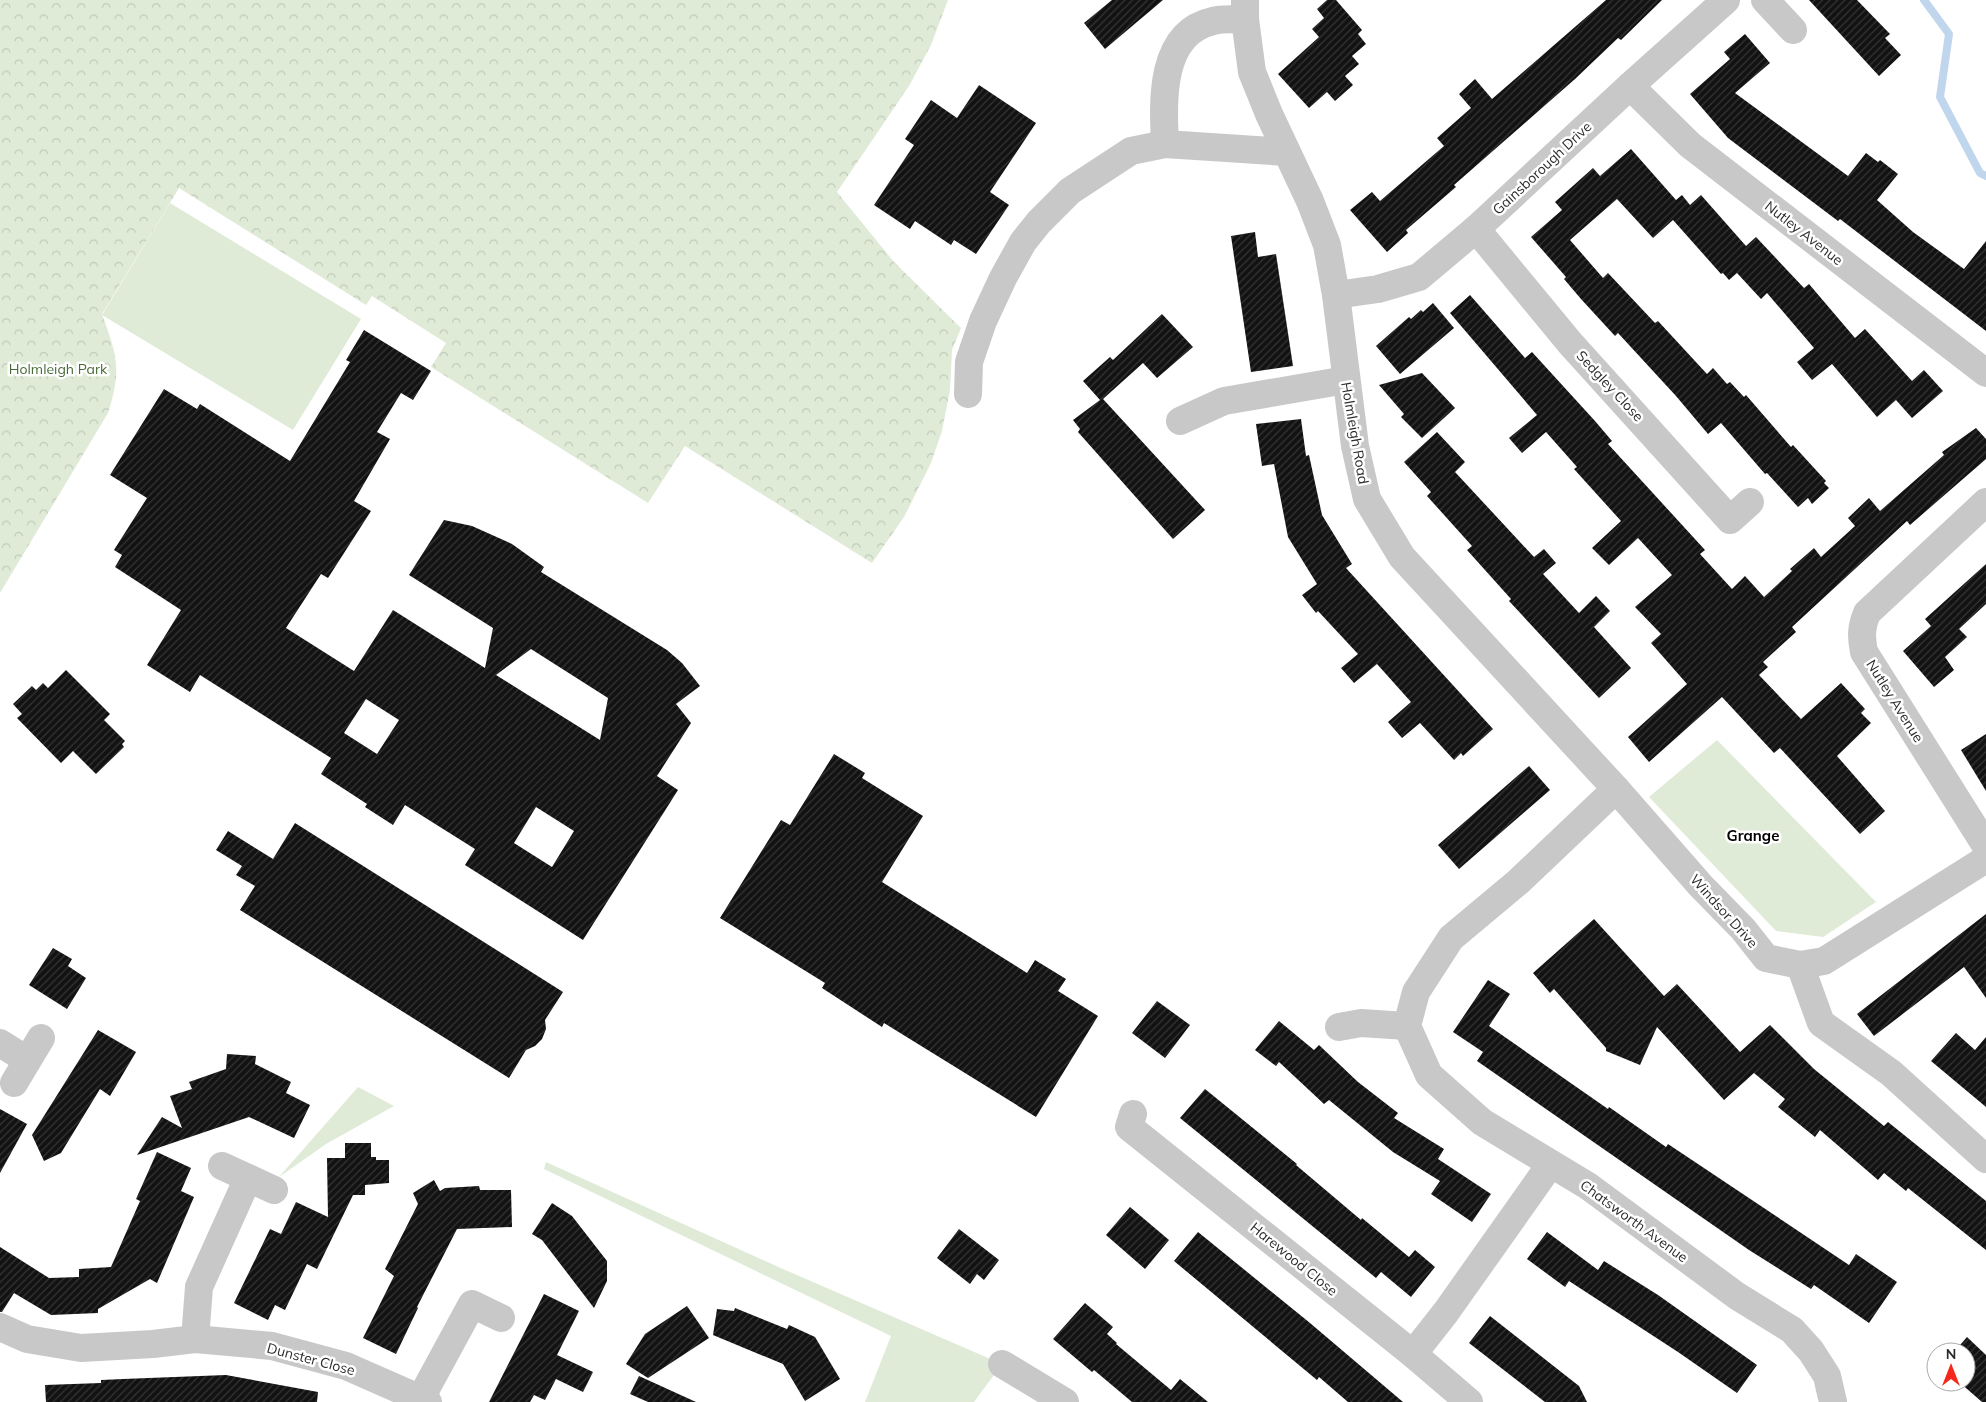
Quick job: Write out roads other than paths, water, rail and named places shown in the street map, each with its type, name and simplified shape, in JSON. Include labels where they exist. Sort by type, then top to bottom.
[{"type":"street","name":"Gainsborough Drive","points":[[1336,295],[1378,289],[1419,277],[1476,229],[1726,0]]},
{"type":"street","points":[[1765,0],[1793,30]]},
{"type":"street","points":[[1165,144],[1166,83],[1170,63],[1182,42],[1194,30],[1245,10]]},
{"type":"street","name":"Holmleigh Road","points":[[1245,10],[1252,72],[1286,152],[1310,200],[1327,245],[1336,295],[1355,446],[1367,500],[1402,557],[1616,789]]},
{"type":"street","name":"Nutley Avenue","points":[[1630,86],[1690,145],[1986,373]]},
{"type":"street","points":[[968,394],[969,362],[983,321],[1023,242],[1039,222],[1070,191],[1131,151],[1165,144],[1286,152]]},
{"type":"street","name":"Sedgley Close","points":[[1476,229],[1570,343],[1730,520],[1750,502]]},
{"type":"street","points":[[1180,421],[1224,402],[1346,380]]},
{"type":"street","name":"Nutley Avenue","points":[[1986,502],[1867,614],[1862,625],[1861,639],[1864,652],[1986,846]]},
{"type":"street","points":[[1339,1027],[1361,1023],[1407,1026],[1416,992],[1451,938],[1518,882],[1616,789]]},
{"type":"street","name":"Windsor Drive","points":[[1616,789],[1701,886],[1743,929],[1766,958],[1800,965],[1824,961],[1986,859]]},
{"type":"street","points":[[1800,965],[1821,1023],[1890,1073],[1986,1159]]},
{"type":"street","name":"Chatsworth Avenue","points":[[1407,1026],[1428,1075],[1482,1122],[1550,1165],[1588,1186],[1737,1296],[1792,1330],[1811,1351],[1827,1376],[1833,1402]]},
{"type":"street","points":[[0,1043],[34,1049],[14,1083]]},
{"type":"street","name":"Harewood Close","points":[[1133,1114],[1129,1127],[1168,1172],[1413,1354],[1469,1402]]},
{"type":"street","points":[[1413,1354],[1446,1312],[1550,1165]]},
{"type":"street","points":[[222,1166],[274,1190]]},
{"type":"street","points":[[195,1339],[199,1287],[248,1178]]},
{"type":"street","name":"Dunster Close","points":[[0,1327],[28,1339],[80,1348],[153,1344],[195,1339],[272,1346],[346,1366],[424,1400],[472,1304],[502,1318]]},
{"type":"street","points":[[1002,1364],[1065,1402]]},
{"type":"waterway","points":[[1924,0],[1949,34],[1940,97],[1980,173],[1986,176]]},
{"type":"district","name":"Grange","points":[[1753,836]]},
{"type":"park label","name":"Holmleigh Park","points":[[58,369]]}]
